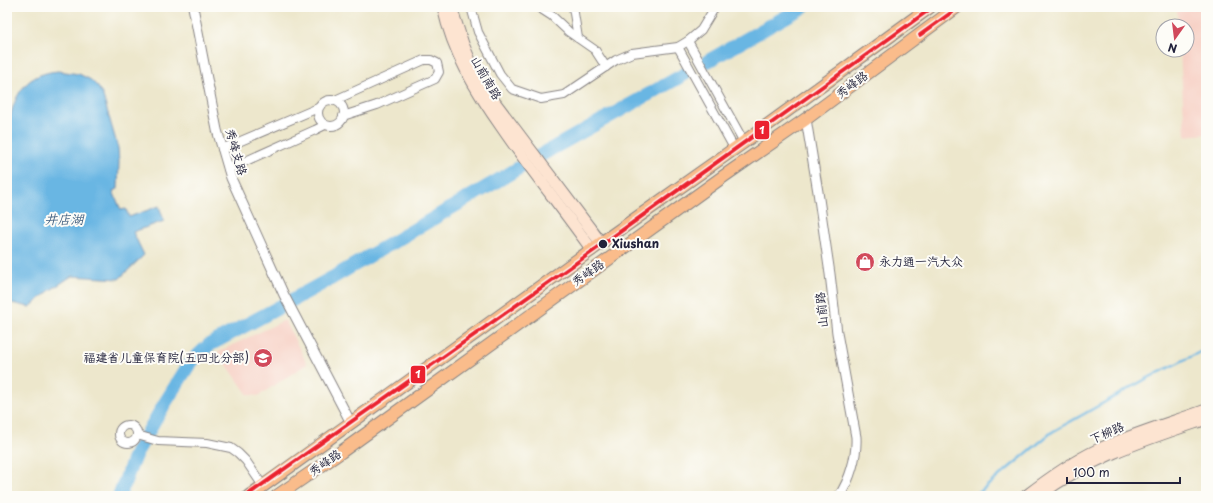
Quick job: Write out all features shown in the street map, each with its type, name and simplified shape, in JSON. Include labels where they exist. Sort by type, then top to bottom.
[{"type":"main road","name":"山前南路","points":[[443,7],[451,38],[482,100],[520,155],[596,246]]},
{"type":"main road","name":"山前南路","points":[[451,7],[463,44],[479,79],[494,102],[546,169],[596,246]]},
{"type":"main road","name":"秀峰路","points":[[249,496],[930,7]]},
{"type":"main road","name":"秀峰路","points":[[277,496],[806,119],[957,7]]},
{"type":"main road","name":"下柳路","points":[[1026,496],[1055,475],[1096,451],[1121,440],[1206,410]]},
{"type":"main road","name":"下柳路","points":[[1039,496],[1078,470],[1114,452],[1206,419]]},
{"type":"street","name":"秀峰支路","points":[[193,7],[222,149],[234,187],[284,295],[351,423]]},
{"type":"street","points":[[471,7],[478,32],[500,74],[512,89],[541,99],[564,94],[606,66],[632,53],[678,46],[688,41],[700,30],[715,7]]},
{"type":"street","points":[[538,7],[552,16],[594,50],[606,66]]},
{"type":"street","points":[[573,7],[578,38]]},
{"type":"street","points":[[688,41],[739,145]]},
{"type":"street","points":[[678,46],[739,145]]},
{"type":"street","points":[[222,149],[318,108],[326,101],[333,101],[424,60],[431,60],[437,63],[439,72],[435,79],[377,105],[343,116]]},
{"type":"street","points":[[318,108],[317,113],[322,123],[330,127],[336,126],[341,121],[343,116],[342,108],[339,104],[333,101]]},
{"type":"street","name":"山前路","points":[[806,119],[820,199],[839,347],[856,437],[855,457],[849,475],[839,496]]},
{"type":"street","points":[[228,169],[325,125]]},
{"type":"street","points":[[137,435],[158,440],[207,443],[231,448],[246,461],[263,486]]},
{"type":"shaded area","points":[[1177,7],[1206,7],[1206,134],[1185,136],[1180,58],[1195,58],[1195,18],[1178,18]]},
{"type":"shaded area","name":"福建省儿童保育院(五四北分部)","points":[[285,320],[307,364],[258,396],[248,395],[218,352]]},
{"type":"water","name":"井店湖","points":[[58,71],[79,74],[91,80],[98,87],[103,96],[118,148],[118,189],[113,191],[121,210],[126,209],[129,217],[159,206],[164,221],[133,232],[144,255],[119,279],[72,276],[49,291],[30,307],[7,302],[7,134],[15,101],[26,84],[45,73]]},
{"type":"waterway","points":[[708,61],[803,7]]},
{"type":"waterway","points":[[119,496],[136,453],[165,403],[190,363],[209,345],[332,278],[553,148],[685,74]]},
{"type":"waterway","points":[[975,496],[1052,432],[1146,379],[1206,349]]},
{"type":"transit line","name":"1","points":[[246,496],[603,244],[933,7]]},
{"type":"transit line","name":"1","points":[[920,35],[959,7]]},
{"type":"place","name":"Xiushan","points":[[603,244]]},
{"type":"place","name":"永力通一汽大众","points":[[865,262]]},
{"type":"place","name":"福建省儿童保育院(五四北分部)","points":[[263,358]]}]
